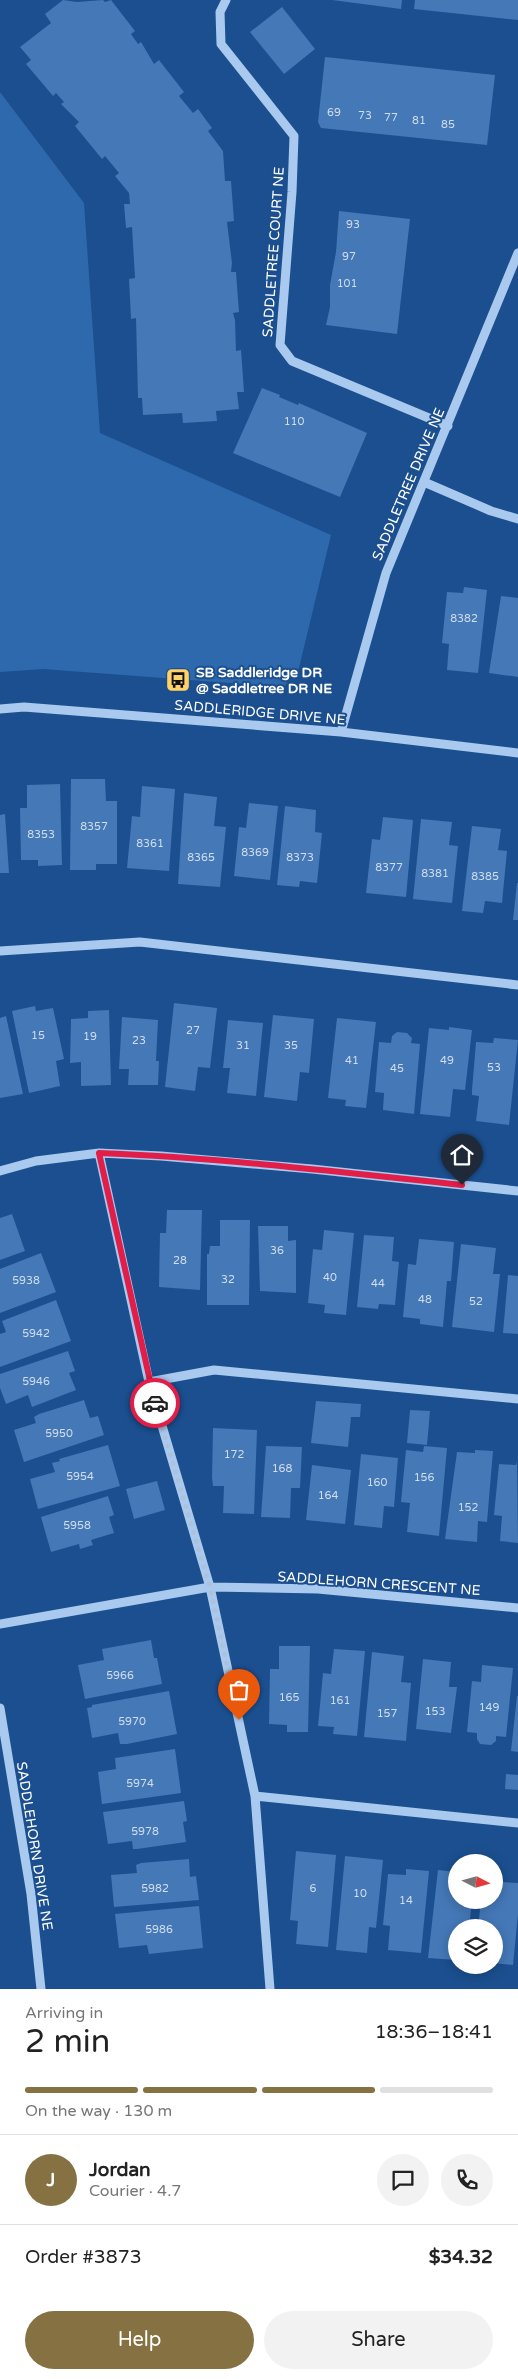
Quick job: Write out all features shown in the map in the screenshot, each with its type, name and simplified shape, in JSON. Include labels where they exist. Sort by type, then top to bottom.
[{"type":"street","name":"SADDLETREE COURT NE","points":[[226,0],[220,12],[221,44],[294,136],[292,192],[280,345],[292,361],[448,426]]},
{"type":"street","name":"SADDLETREE DRIVE NE","points":[[341,732],[386,573],[518,252]]},
{"type":"street","points":[[424,482],[491,511],[518,519]]},
{"type":"street","name":"SADDLERIDGE DRIVE NE","points":[[0,709],[24,707],[341,732],[518,753]]},
{"type":"street","points":[[0,951],[140,942],[518,985]]},
{"type":"street","points":[[0,1172],[36,1162],[99,1153],[161,1156],[312,1169],[518,1191]]},
{"type":"street","points":[[99,1153],[149,1382],[210,1587],[255,1796],[270,1989]]},
{"type":"street","points":[[149,1382],[214,1370],[518,1399]]},
{"type":"street","name":"SADDLEHORN CRESCENT NE","points":[[0,1624],[210,1587],[318,1589],[518,1608]]},
{"type":"street","name":"SADDLEHORN DRIVE NE","points":[[0,1708],[31,1894],[41,1989]]},
{"type":"street","points":[[255,1796],[518,1823]]},
{"type":"shaded area","points":[[0,92],[84,203],[100,433],[331,535],[299,668],[284,687],[43,669],[0,672]]},
{"type":"building","points":[[63,0],[77,2],[103,0],[105,2],[111,0],[135,31],[131,34],[138,44],[141,42],[154,64],[159,60],[184,92],[179,96],[193,113],[198,109],[212,128],[208,131],[223,151],[225,181],[231,181],[234,221],[227,222],[232,263],[231,272],[236,272],[239,312],[233,313],[236,351],[241,350],[244,392],[237,392],[239,409],[216,411],[217,421],[183,423],[182,413],[143,415],[142,398],[138,398],[136,318],[131,319],[129,279],[135,278],[132,227],[126,228],[124,204],[130,204],[129,193],[115,176],[119,173],[105,156],[102,159],[75,126],[79,122],[61,104],[64,102],[56,93],[53,96],[26,64],[31,60],[20,47],[51,23],[45,14]]},
{"type":"building","points":[[332,0],[402,0],[401,9]]},
{"type":"building","points":[[415,0],[518,0],[518,20],[414,9]]},
{"type":"building","points":[[282,7],[315,49],[284,74],[250,32]]},
{"type":"building","points":[[325,57],[495,75],[487,145],[321,128],[318,122]]},
{"type":"building","points":[[339,211],[410,219],[397,334],[326,325],[330,307],[330,285],[336,252]]},
{"type":"building","points":[[262,388],[280,395],[279,397],[298,405],[299,403],[367,433],[340,497],[233,453]]},
{"type":"building","points":[[464,587],[487,590],[478,673],[447,670],[449,644],[442,643],[447,592],[463,593]]},
{"type":"building","points":[[501,596],[518,598],[518,677],[489,673]]},
{"type":"building","points":[[71,779],[105,779],[106,801],[117,801],[117,864],[96,864],[96,870],[70,870]]},
{"type":"building","points":[[60,784],[62,865],[38,866],[38,860],[21,860],[20,808],[27,808],[27,785]]},
{"type":"building","points":[[142,786],[175,789],[169,871],[127,868],[132,816],[140,817]]},
{"type":"building","points":[[184,793],[217,797],[214,826],[226,827],[220,887],[178,884]]},
{"type":"building","points":[[249,803],[278,806],[270,880],[234,876],[239,827],[246,828]]},
{"type":"building","points":[[285,806],[316,810],[315,832],[322,833],[317,883],[300,881],[299,887],[277,885]]},
{"type":"building","points":[[5,814],[9,873],[0,873],[0,815]]},
{"type":"building","points":[[383,817],[413,820],[406,897],[366,893],[372,839],[380,840]]},
{"type":"building","points":[[421,819],[452,822],[449,845],[458,846],[452,903],[413,899]]},
{"type":"building","points":[[472,826],[501,829],[498,850],[507,851],[502,903],[485,901],[483,913],[462,911]]},
{"type":"building","points":[[517,883],[518,920],[513,920]]},
{"type":"building","points":[[174,1003],[217,1008],[210,1068],[198,1067],[195,1091],[165,1087]]},
{"type":"building","points":[[35,1006],[36,1011],[53,1008],[64,1059],[56,1061],[60,1086],[29,1093],[12,1011]]},
{"type":"building","points":[[109,1010],[111,1085],[81,1086],[81,1062],[70,1063],[71,1019],[88,1018],[88,1011]]},
{"type":"building","points":[[273,1015],[314,1019],[309,1073],[300,1072],[297,1101],[264,1097]]},
{"type":"building","points":[[6,1016],[23,1094],[0,1098],[0,1018]]},
{"type":"building","points":[[122,1017],[158,1020],[156,1061],[159,1061],[158,1085],[128,1085],[129,1069],[119,1069]]},
{"type":"building","points":[[337,1018],[376,1022],[366,1108],[345,1106],[346,1100],[328,1098]]},
{"type":"building","points":[[228,1020],[263,1023],[256,1096],[227,1093],[230,1068],[223,1068]]},
{"type":"building","points":[[449,1027],[472,1030],[465,1090],[453,1089],[450,1117],[420,1114],[429,1028],[449,1030]]},
{"type":"building","points":[[397,1032],[407,1033],[412,1038],[411,1043],[420,1044],[414,1114],[383,1110],[384,1093],[375,1092],[379,1042],[391,1043],[392,1036]]},
{"type":"building","points":[[494,1038],[518,1040],[509,1125],[476,1121],[479,1096],[472,1095],[472,1090],[476,1042],[493,1043]]},
{"type":"building","points":[[167,1210],[202,1210],[200,1290],[159,1287],[160,1233],[166,1233]]},
{"type":"building","points":[[12,1214],[25,1251],[0,1260],[0,1218]]},
{"type":"building","points":[[220,1220],[250,1220],[249,1305],[207,1305],[207,1254],[209,1254],[210,1246],[220,1246]]},
{"type":"building","points":[[258,1226],[288,1226],[288,1241],[296,1240],[296,1293],[260,1291]]},
{"type":"building","points":[[324,1230],[354,1233],[346,1315],[324,1313],[325,1305],[308,1303],[313,1249],[322,1250]]},
{"type":"building","points":[[364,1235],[394,1237],[392,1261],[399,1262],[395,1305],[379,1304],[378,1309],[357,1307]]},
{"type":"building","points":[[419,1239],[454,1242],[451,1281],[447,1281],[443,1327],[420,1324],[420,1319],[403,1317],[408,1264],[416,1265]]},
{"type":"building","points":[[461,1244],[496,1248],[493,1274],[500,1274],[494,1332],[452,1327]]},
{"type":"building","points":[[41,1253],[56,1292],[0,1313],[0,1269]]},
{"type":"building","points":[[508,1275],[518,1276],[518,1334],[503,1333]]},
{"type":"building","points":[[56,1300],[71,1341],[0,1367],[0,1334],[6,1332],[2,1321]]},
{"type":"building","points":[[68,1351],[75,1371],[69,1373],[76,1390],[32,1407],[28,1395],[6,1404],[0,1388],[0,1374]]},
{"type":"building","points":[[84,1400],[90,1418],[98,1416],[104,1435],[24,1462],[14,1430],[36,1423],[34,1417],[39,1414]]},
{"type":"building","points":[[316,1401],[361,1404],[360,1417],[351,1417],[348,1447],[311,1443]]},
{"type":"building","points":[[410,1410],[430,1411],[427,1445],[407,1443]]},
{"type":"building","points":[[213,1428],[257,1430],[254,1514],[223,1513],[224,1486],[213,1486],[212,1478]]},
{"type":"building","points":[[108,1445],[120,1486],[38,1509],[30,1479],[55,1472],[52,1463],[60,1461],[59,1459]]},
{"type":"building","points":[[266,1446],[302,1447],[300,1488],[291,1488],[290,1518],[261,1517]]},
{"type":"building","points":[[424,1446],[447,1448],[439,1536],[407,1532],[410,1503],[401,1502],[406,1450],[423,1452]]},
{"type":"building","points":[[475,1450],[493,1451],[487,1522],[478,1521],[477,1542],[445,1539],[457,1452],[475,1453]]},
{"type":"building","points":[[361,1454],[398,1458],[394,1507],[384,1506],[382,1528],[354,1525]]},
{"type":"building","points":[[517,1461],[518,1543],[500,1541],[502,1516],[494,1515],[499,1464],[516,1465]]},
{"type":"building","points":[[312,1465],[351,1470],[345,1524],[306,1520]]},
{"type":"building","points":[[157,1481],[165,1510],[134,1519],[126,1489]]},
{"type":"building","points":[[108,1496],[114,1515],[109,1517],[114,1533],[91,1540],[93,1545],[80,1549],[79,1544],[51,1552],[41,1517]]},
{"type":"building","points":[[151,1640],[162,1684],[85,1699],[78,1665],[104,1660],[102,1649]]},
{"type":"building","points":[[279,1646],[310,1646],[308,1732],[287,1732],[287,1725],[269,1724],[270,1669],[279,1669]]},
{"type":"building","points":[[334,1649],[365,1651],[357,1736],[333,1734],[334,1727],[318,1726],[323,1673],[331,1674]]},
{"type":"building","points":[[372,1652],[404,1656],[401,1682],[411,1683],[406,1741],[364,1737]]},
{"type":"building","points":[[423,1659],[451,1662],[449,1687],[457,1687],[451,1733],[416,1729]]},
{"type":"building","points":[[482,1665],[513,1668],[506,1737],[496,1736],[496,1741],[491,1745],[480,1744],[477,1739],[477,1733],[467,1732],[472,1681],[481,1682]]},
{"type":"building","points":[[169,1691],[177,1734],[127,1744],[120,1744],[118,1733],[92,1738],[87,1708],[92,1707],[92,1705]]},
{"type":"building","points":[[518,1696],[518,1752],[511,1751]]},
{"type":"building","points":[[175,1749],[181,1793],[102,1804],[98,1772],[116,1769],[115,1758]]},
{"type":"building","points":[[506,1774],[518,1775],[518,1790],[505,1789]]},
{"type":"building","points":[[184,1801],[187,1821],[183,1822],[186,1842],[137,1849],[133,1849],[132,1841],[108,1844],[103,1812]]},
{"type":"building","points":[[296,1851],[336,1855],[328,1947],[296,1944],[298,1921],[290,1920]]},
{"type":"building","points":[[345,1856],[383,1860],[376,1928],[369,1927],[367,1953],[336,1950]]},
{"type":"building","points":[[189,1859],[190,1877],[196,1876],[199,1900],[114,1907],[111,1875],[137,1873],[136,1865],[141,1863]]},
{"type":"building","points":[[406,1869],[429,1871],[421,1953],[388,1950],[390,1926],[383,1925],[388,1874],[406,1875]]},
{"type":"building","points":[[438,1870],[448,1871],[448,1909],[471,1909],[470,1919],[448,1919],[448,1959],[428,1958]]},
{"type":"building","points":[[503,1882],[518,1883],[518,1914],[513,1965],[503,1964],[503,1919],[479,1919],[480,1909],[503,1909]]},
{"type":"building","points":[[199,1906],[203,1948],[149,1954],[147,1945],[119,1948],[115,1914]]},
{"type":"way so far","points":[[155,1403],[210,1587],[239,1720]]},
{"type":"place","name":"SB Saddleridge DR @ Saddletree DR NE","points":[[178,680]]},
{"type":"route","points":[[155,1403],[99,1153],[161,1156],[312,1169],[462,1185]]}]
